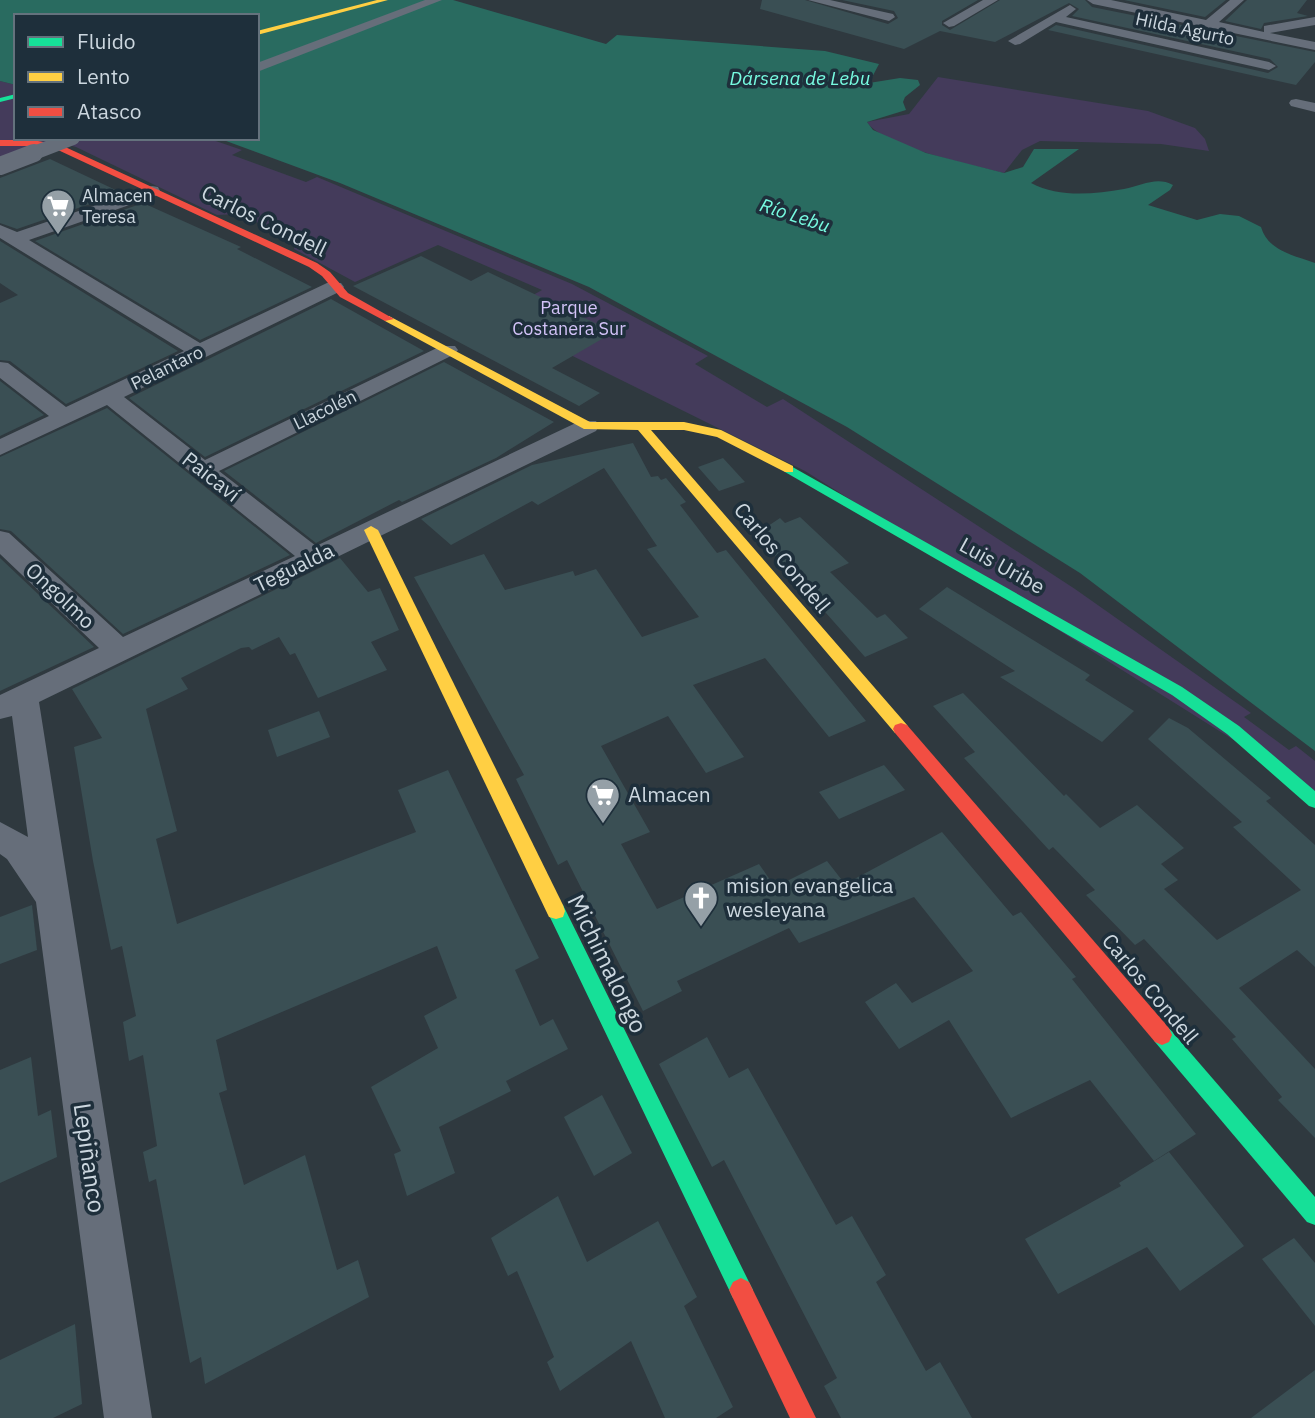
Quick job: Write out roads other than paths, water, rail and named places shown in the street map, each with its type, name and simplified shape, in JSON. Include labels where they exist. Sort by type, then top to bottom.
[{"type":"street","points":[[259,32],[385,0]]},
{"type":"street","points":[[259,67],[436,0]]},
{"type":"street","points":[[814,0],[889,18]]},
{"type":"street","points":[[949,23],[992,0]]},
{"type":"street","points":[[1015,41],[1086,0]]},
{"type":"street","points":[[1093,0],[1309,44]]},
{"type":"street","points":[[1209,24],[1238,0]]},
{"type":"street","name":"Hilda Agurto","points":[[1054,18],[1269,66]]},
{"type":"street","points":[[1247,32],[1315,21]]},
{"type":"street","points":[[1253,76],[1309,44]]},
{"type":"street","points":[[1296,103],[1315,108]]},
{"type":"street","name":"Carlos Condell","points":[[0,143],[67,143],[152,191],[313,265],[326,274],[334,287],[344,295],[588,426],[641,425],[1315,1214]]},
{"type":"street","points":[[0,166],[67,143]]},
{"type":"street","points":[[6,236],[152,191]]},
{"type":"street","points":[[6,236],[200,352]]},
{"type":"street","name":"Pelantaro","points":[[0,448],[334,287]]},
{"type":"street","name":"Llacolén","points":[[203,470],[448,350]]},
{"type":"street","points":[[0,368],[65,417]]},
{"type":"street","name":"Paicaví","points":[[108,396],[314,558]]},
{"type":"street","name":"Luis Uribe","points":[[641,425],[694,428],[750,447],[1158,678],[1233,730],[1315,801]]},
{"type":"street","name":"Tegualda","points":[[12,703],[588,426]]},
{"type":"street","name":"Michimalongo","points":[[371,530],[803,1418]]},
{"type":"street","name":"Ongolmo","points":[[0,539],[121,652]]},
{"type":"street","name":"Lepiñanco","points":[[12,703],[51,897],[128,1418]]},
{"type":"street","name":"Lepiñanco","points":[[0,836],[19,849],[51,897]]},
{"type":"water","points":[[0,0],[453,0],[606,44],[617,35],[825,51],[879,64],[869,83],[900,78],[918,80],[920,85],[905,97],[903,102],[906,110],[867,122],[873,130],[926,153],[1004,173],[1023,167],[1034,149],[1079,149],[1031,183],[1053,191],[1077,194],[1167,182],[1173,185],[1170,190],[1148,205],[1197,220],[1220,214],[1239,216],[1261,227],[1264,235],[1275,247],[1315,263],[1315,751],[1080,573],[847,427],[589,287],[340,183],[223,140],[259,140],[259,14],[14,14],[14,84],[0,81]]},
{"type":"place","name":"Almacen Teresa","points":[[58,236]]},
{"type":"place","name":"Almacen","points":[[603,825]]},
{"type":"place","name":"mision evangelica wesleyana","points":[[701,928]]},
{"type":"water label","name":"Dársena de Lebu","points":[[800,78]]},
{"type":"water label","name":"Río Lebu","points":[[795,215]]},
{"type":"park label","name":"Parque Costanera Sur","points":[[569,318]]}]
